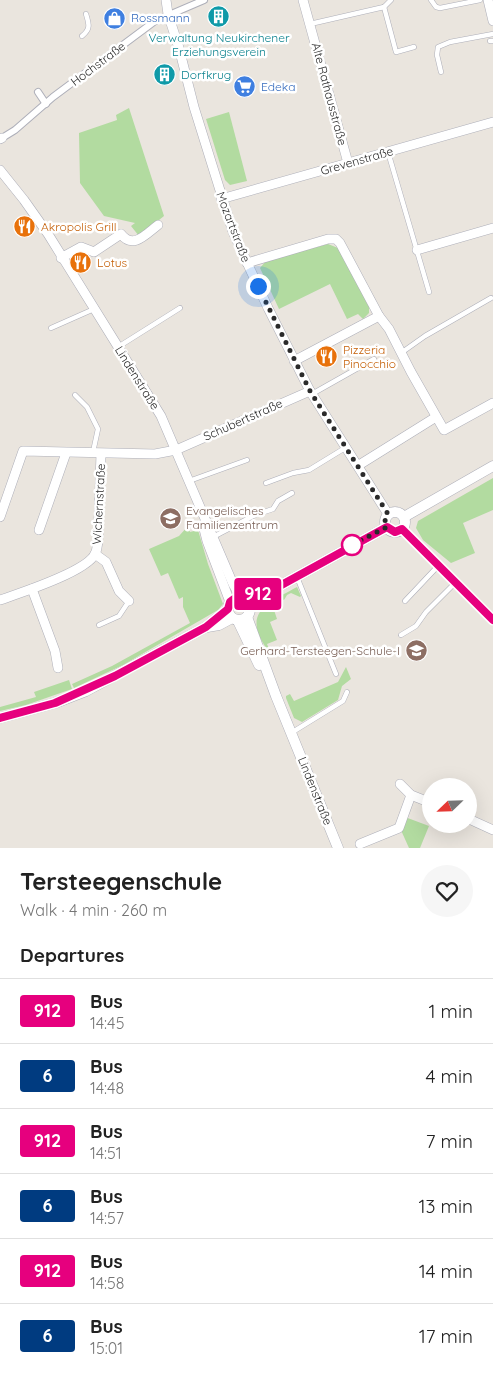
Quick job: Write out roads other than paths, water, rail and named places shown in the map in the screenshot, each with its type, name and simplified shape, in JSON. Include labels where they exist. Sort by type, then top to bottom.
[{"type":"street","name":"Mozartstraße","points":[[166,0],[168,14],[194,107],[233,232],[294,361],[311,392],[388,514]]},
{"type":"street","name":"Hochstraße","points":[[1,139],[154,21],[204,0]]},
{"type":"street","name":"Alte Rathausstraße","points":[[303,0],[348,164]]},
{"type":"street","points":[[488,0],[493,21]]},
{"type":"street","points":[[38,92],[46,104]]},
{"type":"street","name":"Grevenstraße","points":[[222,199],[493,122]]},
{"type":"street","name":"Lindenstraße","points":[[0,170],[24,200],[161,416],[233,584],[246,601]]},
{"type":"street","points":[[61,258],[81,247],[94,252],[120,234],[125,240],[136,241],[158,225]]},
{"type":"street","points":[[417,250],[493,228]]},
{"type":"street","points":[[247,264],[328,239],[336,239],[340,243],[379,316],[389,329],[444,430],[493,403]]},
{"type":"street","points":[[294,361],[379,316]]},
{"type":"street","name":"Schubertstraße","points":[[0,517],[23,451],[155,454],[176,450],[311,392]]},
{"type":"street","points":[[358,465],[436,417]]},
{"type":"street","points":[[39,530],[66,453]]},
{"type":"street","name":"Wichernstraße","points":[[0,600],[32,589],[76,570],[89,562],[95,554],[98,542],[97,454]]},
{"type":"street","points":[[404,517],[493,466]]},
{"type":"street","name":"Lindenstraße","points":[[199,505],[207,541],[235,613],[276,696],[338,848]]},
{"type":"street","points":[[391,512],[398,512],[404,517],[405,523],[402,529],[395,532],[387,527],[385,520],[391,512]]},
{"type":"street","points":[[235,613],[237,598],[246,601],[276,588],[387,527]]},
{"type":"street","points":[[402,529],[493,620]]},
{"type":"street","name":"Wichernstraße","points":[[95,554],[106,562],[119,591],[129,600]]},
{"type":"street","points":[[32,589],[55,651],[58,668]]},
{"type":"street","points":[[0,718],[55,703],[86,690],[206,627],[235,613],[251,610],[246,601]]},
{"type":"street","points":[[400,784],[412,796],[422,802]]},
{"type":"street","points":[[360,844],[399,828],[412,796]]},
{"type":"street","points":[[478,823],[493,830]]},
{"type":"lane","points":[[310,24],[384,7],[391,0]]},
{"type":"lane","points":[[431,0],[436,7],[440,8],[480,0]]},
{"type":"lane","points":[[384,7],[396,52],[414,47]]},
{"type":"lane","points":[[82,36],[89,30],[86,14]]},
{"type":"lane","points":[[441,72],[437,55],[438,47],[450,42],[493,34]]},
{"type":"lane","points":[[388,152],[429,292]]},
{"type":"lane","points":[[401,353],[416,341],[491,298]]},
{"type":"lane","points":[[118,347],[180,308]]},
{"type":"lane","points":[[51,328],[94,309]]},
{"type":"lane","points":[[311,392],[374,359]]},
{"type":"lane","points":[[75,395],[87,407],[98,429],[97,454]]},
{"type":"lane","points":[[266,483],[293,473],[310,470],[346,447]]},
{"type":"lane","points":[[189,481],[247,460]]},
{"type":"lane","points":[[213,536],[255,515],[273,509],[278,501],[292,493]]},
{"type":"lane","points":[[405,601],[438,566]]},
{"type":"lane","points":[[297,576],[336,674]]},
{"type":"lane","points":[[401,635],[416,626],[426,612],[456,583]]},
{"type":"lane","points":[[99,625],[119,616],[129,600]]},
{"type":"lane","points":[[292,733],[343,701],[347,692]]},
{"type":"place","name":"Verwaltung Neukirchener Erziehungsverein","points":[[219,17]]},
{"type":"place","name":"Rossmann","points":[[115,18]]},
{"type":"place","name":"Dorfkrug","points":[[165,75]]},
{"type":"place","name":"Edeka","points":[[245,87]]},
{"type":"place","name":"Akropolis Grill","points":[[25,227]]},
{"type":"place","name":"Lotus","points":[[81,263]]},
{"type":"place","name":"Pizzeria Pinocchio","points":[[327,357]]},
{"type":"place","name":"Evangelisches Familienzentrum","points":[[170,518]]},
{"type":"place","name":"Gerhard-Tersteegen-Schule-I","points":[[416,651]]}]
